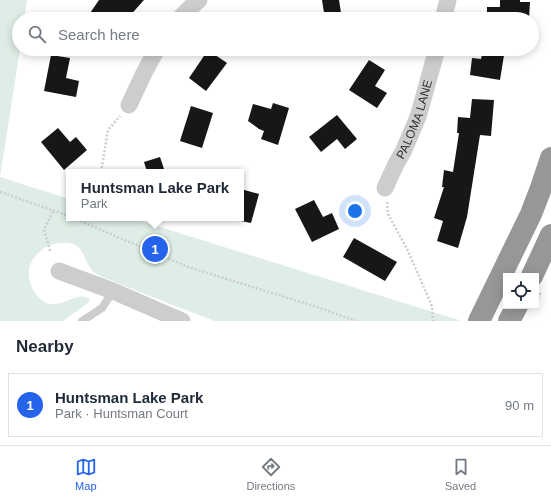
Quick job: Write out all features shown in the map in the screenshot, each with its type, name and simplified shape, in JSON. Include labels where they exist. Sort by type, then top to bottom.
[{"type":"highway","points":[[479,321],[531,214],[551,158]]},
{"type":"highway","points":[[533,273],[551,235]]},
{"type":"highway","points":[[509,321],[515,309]]},
{"type":"street","points":[[186,12],[199,0]]},
{"type":"street","points":[[445,12],[448,0]]},
{"type":"street","points":[[129,105],[153,56]]},
{"type":"street","name":"PALOMA LANE","points":[[385,188],[418,117],[435,56]]},
{"type":"street","points":[[59,271],[113,291],[182,321]]},
{"type":"lane","points":[[82,321],[102,308],[113,291]]},
{"type":"path","points":[[102,169],[108,130],[129,105]]},
{"type":"path","points":[[385,188],[388,214],[419,275],[432,306],[433,321]]},
{"type":"path","points":[[0,192],[66,214]]},
{"type":"path","points":[[50,251],[44,230],[53,211]]},
{"type":"path","points":[[80,221],[188,267],[317,307],[356,321]]},
{"type":"shaded area","points":[[0,0],[27,0],[25,12],[12,12],[12,56],[19,56],[0,177]]},
{"type":"shaded area","points":[[0,177],[66,198],[66,221],[141,221],[459,320],[215,321],[100,276],[92,271],[80,248],[72,244],[57,243],[44,248],[32,260],[29,276],[35,293],[43,301],[50,304],[58,304],[78,297],[84,297],[90,300],[89,302],[63,321],[0,321]]},
{"type":"building","points":[[99,0],[144,0],[133,12],[91,12]]},
{"type":"building","points":[[322,0],[339,0],[341,12],[324,12]]},
{"type":"building","points":[[500,0],[520,0],[520,2],[530,2],[529,12],[487,12],[487,7],[500,7]]},
{"type":"building","points":[[51,56],[70,58],[66,78],[79,81],[76,97],[44,91]]},
{"type":"building","points":[[204,56],[217,56],[227,63],[206,91],[189,78]]},
{"type":"building","points":[[482,56],[504,56],[500,80],[470,75],[472,58],[481,59]]},
{"type":"building","points":[[369,60],[385,70],[375,86],[387,93],[377,108],[349,90]]},
{"type":"building","points":[[472,99],[494,100],[491,136],[480,135],[467,217],[458,248],[437,241],[443,221],[434,218],[444,187],[442,187],[444,170],[453,172],[459,133],[457,133],[458,117],[470,118]]},
{"type":"building","points":[[273,103],[289,108],[278,145],[261,139],[264,131],[248,121],[253,104],[271,109]]},
{"type":"building","points":[[191,106],[213,113],[202,148],[180,141]]},
{"type":"building","points":[[337,115],[357,139],[345,149],[337,139],[321,152],[309,137]]},
{"type":"building","points":[[58,128],[70,142],[76,137],[87,150],[64,170],[41,142]]},
{"type":"building","points":[[160,157],[164,169],[146,169],[144,162]]},
{"type":"building","points":[[244,190],[259,194],[251,223],[241,221],[244,221]]},
{"type":"building","points":[[314,200],[323,217],[332,213],[339,229],[312,242],[295,209]]},
{"type":"building","points":[[354,238],[397,262],[385,281],[343,257]]},
{"type":"place","name":"Huntsman Lake Park","points":[[155,249]]}]
